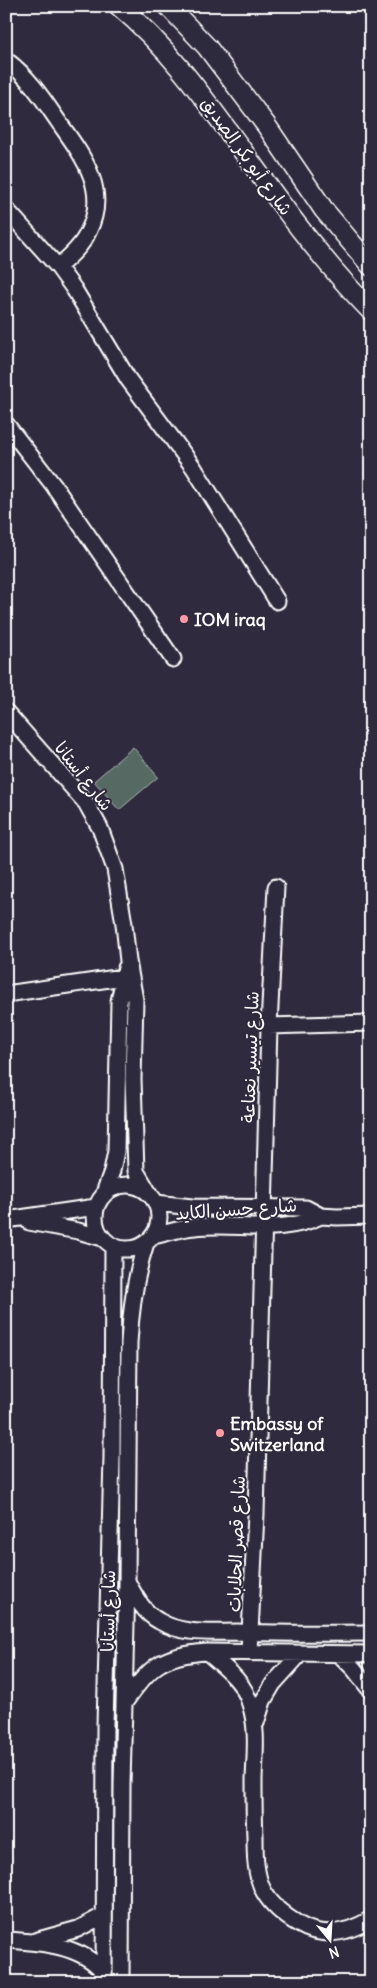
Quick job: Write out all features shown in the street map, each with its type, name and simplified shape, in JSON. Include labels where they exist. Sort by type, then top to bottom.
[{"type":"main road","name":"شارع أبو بكر الصديق","points":[[119,6],[192,80],[299,228],[371,311]]},
{"type":"main road","name":"شارع أبو بكر الصديق","points":[[168,6],[207,47],[266,125],[324,210],[371,266]]},
{"type":"street","points":[[6,60],[26,78],[41,96],[82,154],[95,184],[97,201],[94,218],[88,233],[78,247],[58,267]]},
{"type":"street","points":[[6,209],[58,267],[88,311],[128,379],[194,468],[276,601]]},
{"type":"street","points":[[6,424],[54,486],[173,659]]},
{"type":"street","name":"شارع أستانا","points":[[6,712],[86,803],[95,816],[115,869],[123,915],[127,971],[135,1000],[133,1079],[136,1171],[152,1198]]},
{"type":"street","name":"شارع تيسير نعناعة","points":[[264,1228],[269,1026],[276,887]]},
{"type":"street","points":[[6,994],[127,971]]},
{"type":"street","name":"شارع أستانا","points":[[100,1202],[110,1178],[116,1151],[119,1001],[127,971]]},
{"type":"street","points":[[269,1026],[371,1023]]},
{"type":"street","points":[[11,1220],[62,1228],[124,1249],[136,1248],[150,1239],[158,1225],[159,1214],[152,1198],[138,1187],[125,1185],[113,1188],[100,1202],[95,1218],[97,1229],[108,1242]]},
{"type":"street","name":"شارع حسن الكايد","points":[[152,1198],[192,1207],[264,1206],[306,1208],[321,1216],[371,1216]]},
{"type":"street","points":[[11,1220],[100,1202]]},
{"type":"street","name":"شارع حسن الكايد","points":[[150,1239],[195,1227],[264,1228],[306,1223],[321,1216]]},
{"type":"street","name":"شارع قصر الحلابات","points":[[250,1652],[264,1228]]},
{"type":"street","name":"شارع أستانا","points":[[122,1982],[122,1785],[127,1582],[129,1342],[131,1306],[140,1262],[150,1239]]},
{"type":"street","name":"شارع أستانا","points":[[104,1978],[105,1725],[112,1457],[108,1242]]},
{"type":"street","points":[[127,1582],[138,1602],[147,1613],[172,1628],[187,1631],[251,1633],[371,1634]]},
{"type":"street","points":[[125,1703],[140,1680],[155,1666],[173,1657],[207,1652],[371,1654]]},
{"type":"street","points":[[207,1652],[231,1673],[245,1690],[251,1705],[255,1725],[255,1854],[257,1872],[264,1893],[292,1921],[304,1928],[318,1932],[341,1933],[352,1930],[371,1919]]},
{"type":"street","points":[[255,1725],[263,1701],[273,1684],[301,1654]]},
{"type":"street","points":[[340,1655],[371,1691]]},
{"type":"street","points":[[34,1942],[78,1929],[104,1915]]},
{"type":"street","points":[[6,1940],[34,1942],[81,1954],[98,1965],[104,1978]]},
{"type":"green space","points":[[133,747],[158,777],[119,810],[94,781]]},
{"type":"place","name":"IOM iraq","points":[[184,619]]},
{"type":"place","name":"Embassy of Switzerland","points":[[220,1433]]}]
